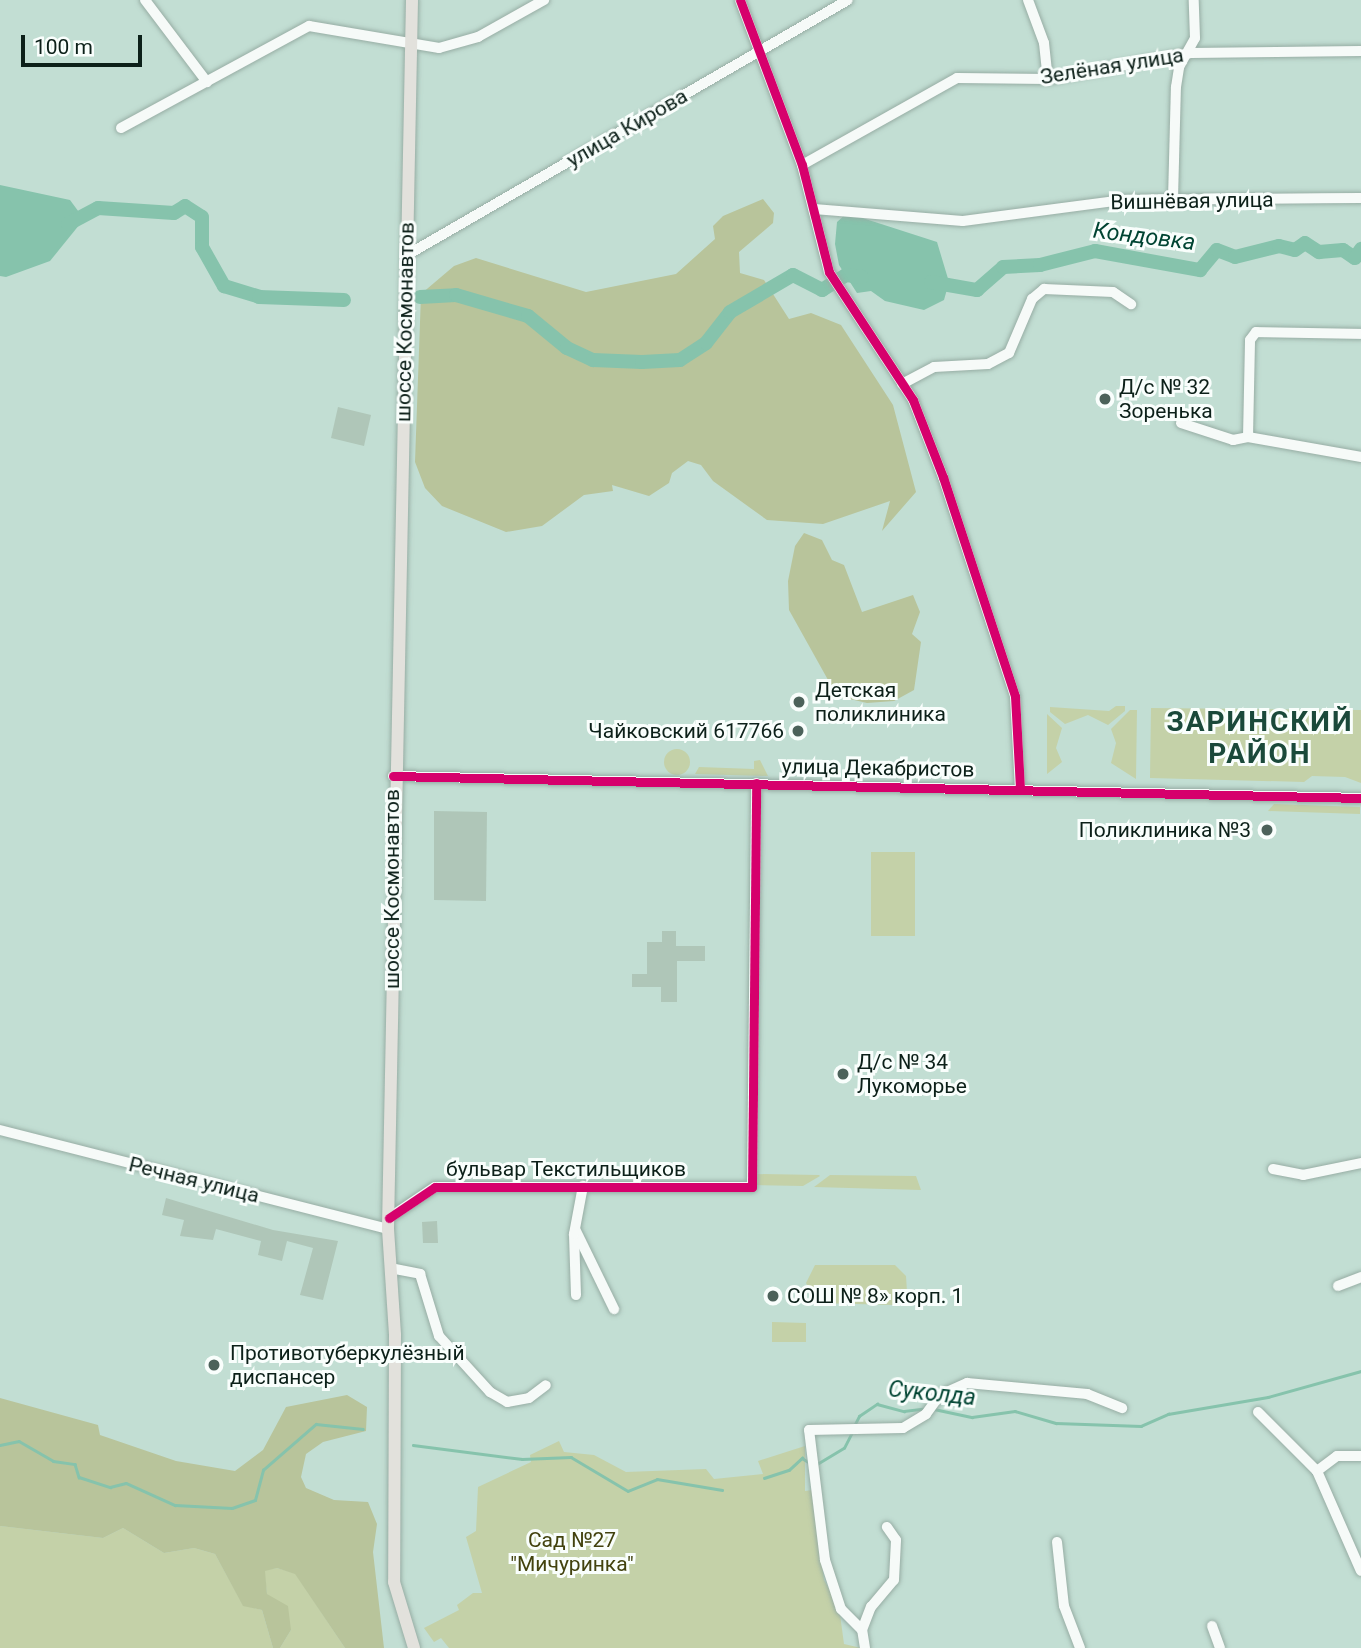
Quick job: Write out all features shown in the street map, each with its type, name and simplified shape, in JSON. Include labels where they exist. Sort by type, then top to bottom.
[{"type":"main road","name":"шоссе Космонавтов","points":[[412,0],[393,776],[389,1224],[394,1582],[414,1648]]},
{"type":"street","points":[[145,0],[206,82]]},
{"type":"street","points":[[121,128],[309,26],[410,47],[439,48],[478,37],[544,0]]},
{"type":"street","points":[[740,0],[802,165],[829,272],[841,296],[913,400],[1015,696],[1020,788]]},
{"type":"street","name":"улица Кирова","points":[[407,256],[848,0]]},
{"type":"street","points":[[1028,0],[1044,43],[1048,79]]},
{"type":"street","points":[[1173,199],[1176,86],[1179,67],[1191,53],[1194,0]]},
{"type":"street","name":"Зелёная улица","points":[[802,165],[957,78],[1048,79],[1191,53],[1361,51]]},
{"type":"street","name":"Вишнёвая улица","points":[[814,209],[962,221],[1122,200],[1361,198]]},
{"type":"street","points":[[902,384],[934,367],[988,364],[1009,353],[1032,299],[1044,289],[1112,292],[1131,304]]},
{"type":"street","points":[[1248,437],[1250,340],[1256,332],[1361,334]]},
{"type":"street","points":[[1181,424],[1233,439],[1248,437],[1361,457]]},
{"type":"street","name":"улица Декабристов","points":[[393,776],[1020,788],[1361,798]]},
{"type":"street","name":"бульвар Текстильщиков","points":[[389,1224],[435,1187],[752,1187],[755,783]]},
{"type":"street","name":"Речная улица","points":[[0,1130],[389,1224]]},
{"type":"street","points":[[1273,1169],[1303,1175],[1361,1163]]},
{"type":"street","points":[[576,1295],[574,1228],[583,1186]]},
{"type":"street","points":[[574,1228],[614,1308]]},
{"type":"street","points":[[390,1268],[420,1274],[439,1336],[490,1392],[507,1402],[529,1398],[546,1385]]},
{"type":"street","points":[[1338,1286],[1361,1277]]},
{"type":"street","points":[[862,1630],[841,1609],[825,1560],[809,1430],[903,1429],[926,1414],[940,1395],[967,1383],[1087,1394],[1122,1408]]},
{"type":"street","points":[[1258,1412],[1317,1471],[1361,1571]]},
{"type":"street","points":[[1317,1471],[1337,1456],[1361,1456]]},
{"type":"street","points":[[865,1648],[862,1630],[871,1606],[894,1580],[896,1540],[887,1527]]},
{"type":"street","points":[[1057,1542],[1064,1606],[1080,1648]]},
{"type":"street","points":[[1212,1626],[1220,1648]]},
{"type":"green space","points":[[1116,706],[1125,706],[1125,711],[1108,725],[1088,715],[1065,724],[1050,712],[1050,707],[1109,711]]},
{"type":"green space","points":[[1151,708],[1361,710],[1361,783],[1345,777],[1312,776],[1304,782],[1150,778]]},
{"type":"green space","points":[[1130,710],[1137,710],[1136,779],[1111,763],[1116,743],[1111,729]]},
{"type":"green space","points":[[1047,714],[1062,728],[1056,748],[1062,762],[1047,774]]},
{"type":"green space","points":[[677,749],[686,753],[690,762],[686,771],[677,775],[668,771],[664,762],[668,753]]},
{"type":"green space","points":[[760,760],[768,776],[695,774],[699,767],[754,769],[754,761]]},
{"type":"green space","points":[[1274,804],[1360,807],[1360,814],[1268,811]]},
{"type":"green space","points":[[871,852],[915,852],[915,936],[871,936]]},
{"type":"green space","points":[[755,1174],[820,1176],[803,1186],[754,1185]]},
{"type":"green space","points":[[830,1175],[916,1176],[921,1190],[814,1187]]},
{"type":"green space","points":[[815,1265],[895,1265],[906,1276],[907,1292],[894,1305],[816,1303],[806,1283]]},
{"type":"green space","points":[[772,1322],[806,1323],[806,1342],[772,1342]]},
{"type":"green space","name":"Сад №27 \"Мичуринка\"","points":[[559,1441],[564,1452],[594,1455],[626,1472],[706,1469],[714,1479],[763,1474],[758,1461],[805,1446],[805,1491],[813,1490],[824,1580],[839,1607],[844,1644],[861,1648],[449,1648],[441,1638],[434,1642],[424,1628],[459,1610],[457,1605],[473,1593],[482,1593],[466,1537],[476,1531],[478,1487],[531,1462],[530,1455]]},
{"type":"green space","points":[[0,1526],[103,1538],[123,1528],[164,1553],[194,1548],[215,1554],[243,1605],[262,1610],[273,1648],[0,1648]]},
{"type":"green space","points":[[277,1568],[295,1573],[345,1648],[280,1648],[291,1630],[267,1594],[264,1570]]},
{"type":"shaded area","points":[[0,185],[70,200],[84,219],[50,261],[6,277],[0,276]]},
{"type":"shaded area","points":[[763,199],[774,213],[773,223],[739,252],[740,273],[764,280],[789,319],[811,313],[841,325],[893,405],[916,492],[882,531],[890,501],[823,524],[767,520],[713,481],[701,465],[688,461],[672,473],[669,483],[649,496],[612,485],[613,491],[584,495],[542,526],[506,532],[442,506],[425,488],[415,462],[421,294],[454,266],[476,258],[586,292],[676,274],[715,239],[713,226],[723,216]]},
{"type":"shaded area","points":[[847,213],[937,242],[949,282],[944,300],[924,310],[885,301],[871,291],[857,293],[839,265],[835,244],[837,222]]},
{"type":"shaded area","points":[[804,533],[822,540],[832,560],[844,565],[862,612],[913,595],[920,612],[912,634],[921,642],[914,690],[894,701],[867,703],[837,696],[789,610],[788,581],[795,546]]},
{"type":"shaded area","points":[[347,1395],[367,1407],[366,1431],[323,1442],[306,1454],[301,1477],[306,1488],[334,1500],[368,1502],[377,1524],[373,1552],[384,1648],[345,1648],[295,1574],[277,1568],[265,1571],[267,1594],[288,1606],[291,1630],[280,1648],[273,1648],[262,1610],[243,1606],[215,1554],[194,1548],[164,1553],[123,1528],[103,1538],[0,1526],[0,1398],[98,1425],[100,1435],[176,1461],[235,1471],[263,1450],[286,1407]]},
{"type":"building","points":[[338,407],[371,415],[364,446],[331,438]]},
{"type":"building","points":[[434,811],[487,812],[486,901],[434,900]]},
{"type":"building","points":[[662,931],[676,931],[676,946],[705,946],[705,961],[677,961],[677,1002],[661,1002],[661,987],[632,987],[632,974],[647,974],[647,942],[662,942]]},
{"type":"building","points":[[166,1198],[273,1230],[338,1241],[323,1300],[300,1295],[313,1248],[287,1241],[282,1261],[258,1255],[261,1241],[216,1229],[213,1240],[180,1236],[184,1220],[162,1215]]},
{"type":"building","points":[[437,1221],[438,1243],[423,1243],[422,1222]]},
{"type":"waterway","name":"Кондовка","points":[[68,224],[98,208],[174,213],[185,206],[202,217],[202,247],[224,286],[259,297],[344,300]]},
{"type":"waterway","name":"Кондовка","points":[[931,282],[977,290],[1003,267],[1040,265],[1095,251],[1200,270],[1217,250],[1235,257],[1279,246],[1295,250],[1305,243],[1319,252],[1343,250],[1355,258],[1361,249]]},
{"type":"waterway","name":"Кондовка","points":[[420,297],[456,295],[528,316],[567,348],[593,360],[642,362],[680,360],[706,343],[730,312],[793,275],[822,290],[846,275],[862,277]]},
{"type":"waterway","name":"Суколда","points":[[934,1409],[972,1417],[1015,1411],[1056,1423],[1141,1426],[1168,1414],[1268,1397],[1361,1371]]},
{"type":"waterway","name":"Суколда","points":[[854,1426],[859,1416],[877,1404],[904,1411],[927,1408]]},
{"type":"waterway","name":"Суколда","points":[[0,1445],[19,1441],[53,1461],[75,1464],[79,1477],[110,1487],[126,1483],[175,1505],[232,1508],[255,1500],[263,1470],[316,1424],[363,1429]]},
{"type":"waterway","name":"Суколда","points":[[817,1464],[844,1448],[852,1432]]},
{"type":"waterway","name":"Суколда","points":[[413,1445],[522,1459],[571,1457],[628,1491],[657,1479],[722,1490]]},
{"type":"waterway","name":"Суколда","points":[[764,1478],[789,1470],[802,1458],[810,1463]]},
{"type":"cycle path","points":[[740,0],[802,165],[829,272],[913,400],[943,477],[1015,696],[1020,788]]},
{"type":"cycle path","points":[[393,776],[1361,798]]},
{"type":"cycle path","points":[[389,1218],[435,1187],[752,1187],[756,783]]},
{"type":"place","name":"Д/с № 32 Зоренька","points":[[1105,399]]},
{"type":"place","name":"Детская поликлиника","points":[[799,702]]},
{"type":"place","name":"Чайковский 617766","points":[[798,731]]},
{"type":"place","name":"Поликлиника №3","points":[[1267,830]]},
{"type":"place","name":"Д/с № 34 Лукоморье","points":[[843,1074]]},
{"type":"place","name":"СОШ № 8» корп. 1","points":[[773,1296]]},
{"type":"place","name":"Противотуберкулёзный диспансер","points":[[214,1365]]},
{"type":"district","name":"ЗАРИНСКИЙ РАЙОН","points":[[1260,738]]}]
